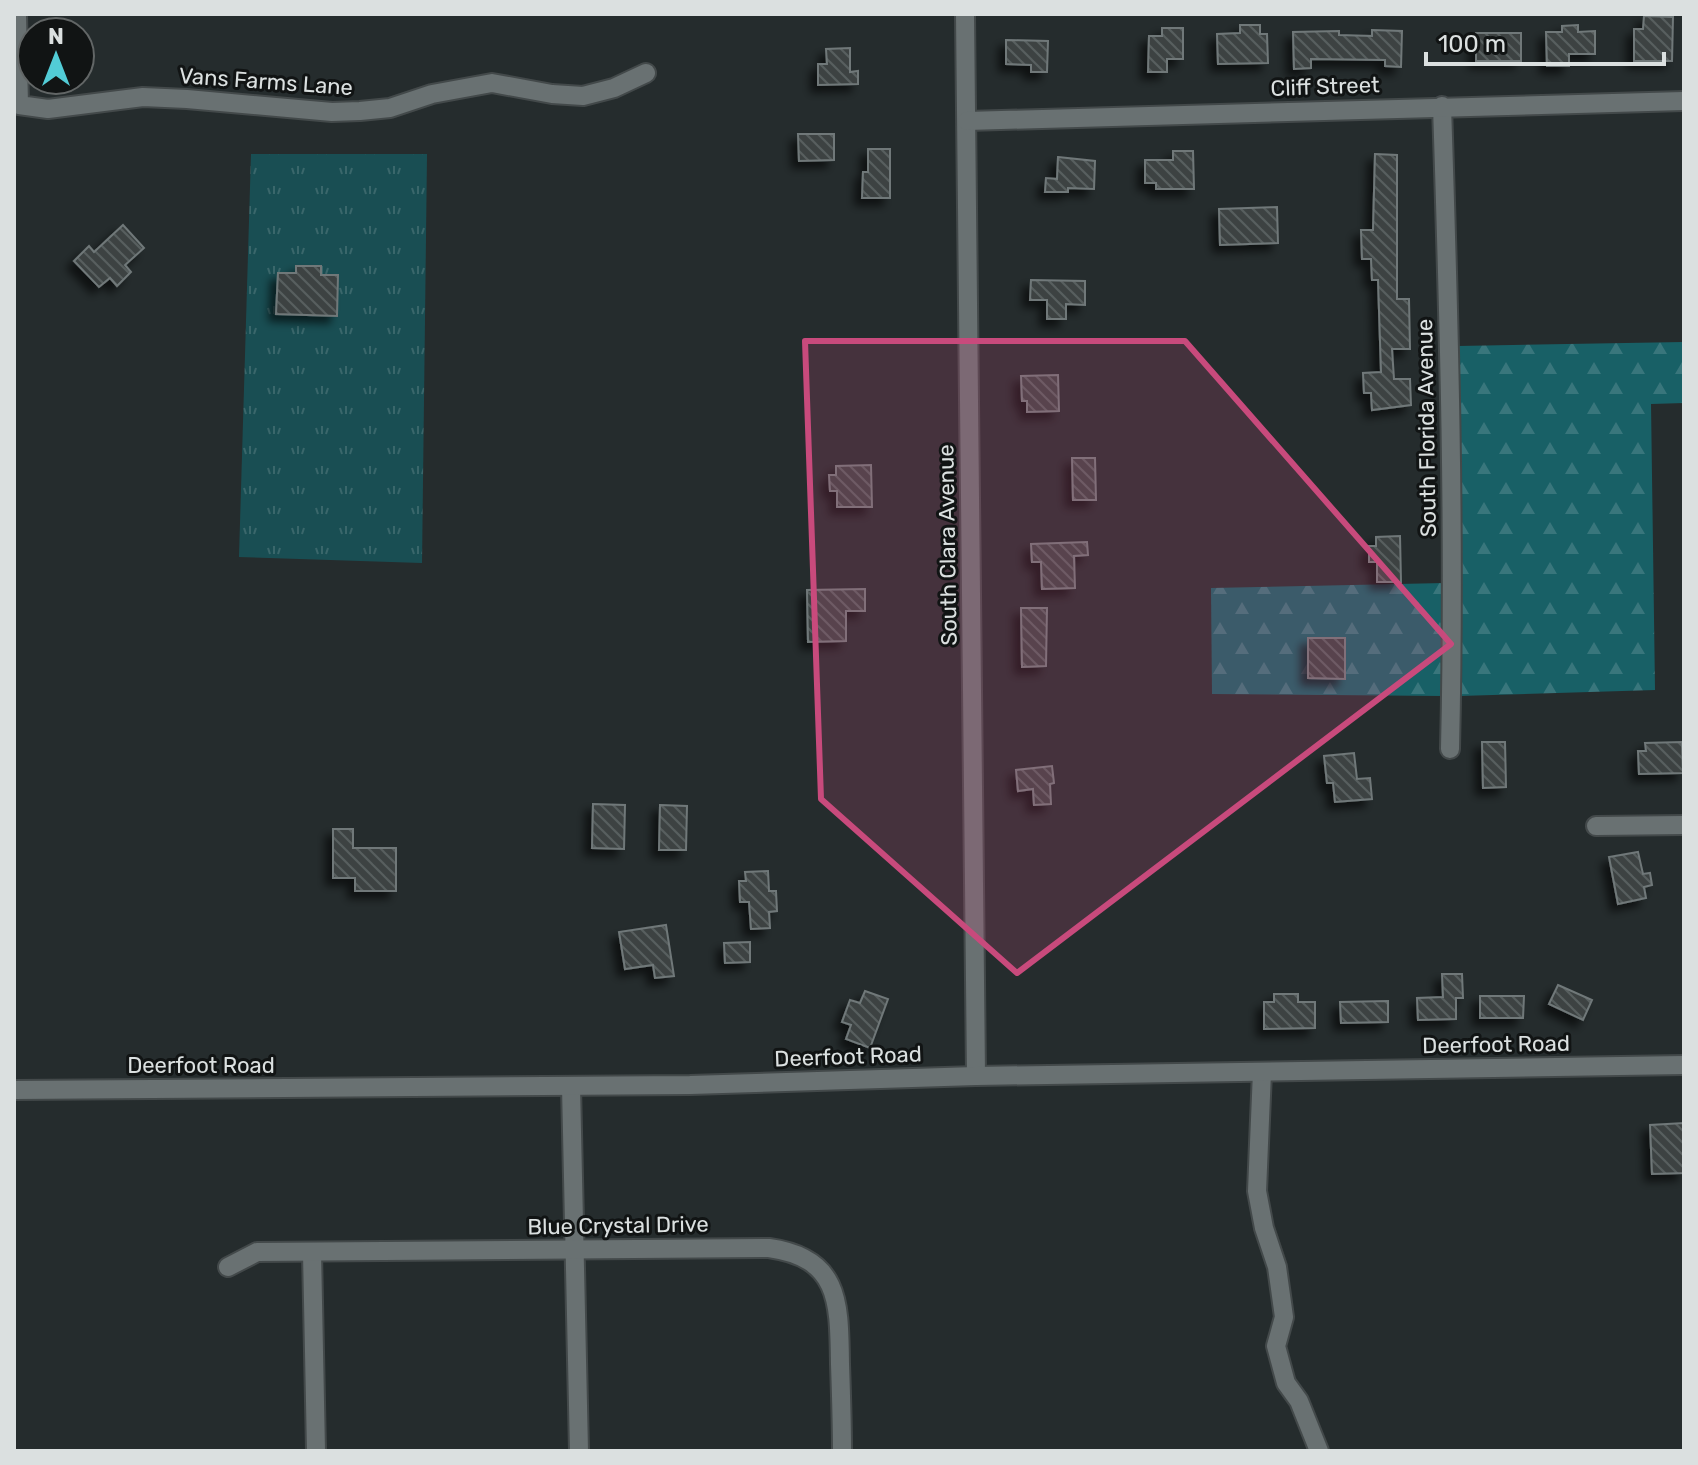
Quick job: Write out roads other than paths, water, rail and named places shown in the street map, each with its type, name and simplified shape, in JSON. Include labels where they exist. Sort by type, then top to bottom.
[{"type":"street","name":"Vans Farms Lane","points":[[17,14],[19,105],[48,109],[143,97],[332,112],[360,111],[390,108],[432,94],[492,83],[552,94],[583,96],[614,88],[646,73]]},
{"type":"street","name":"South Clara Avenue","points":[[965,14],[976,1076]]},
{"type":"street","name":"Cliff Street","points":[[967,121],[1684,101]]},
{"type":"street","name":"South Florida Avenue","points":[[1442,106],[1453,585],[1450,749]]},
{"type":"street","points":[[1596,826],[1684,825]]},
{"type":"street","name":"Deerfoot Road","points":[[14,1090],[571,1086],[1684,1065]]},
{"type":"street","points":[[1262,1072],[1257,1191],[1264,1228],[1277,1267],[1284,1317],[1276,1346],[1286,1383],[1299,1401],[1319,1451]]},
{"type":"street","points":[[571,1086],[579,1451]]},
{"type":"street","name":"Blue Crystal Drive","points":[[228,1267],[257,1252],[785,1250],[813,1264],[831,1286],[838,1304],[842,1451]]},
{"type":"street","points":[[312,1252],[316,1451]]}]
